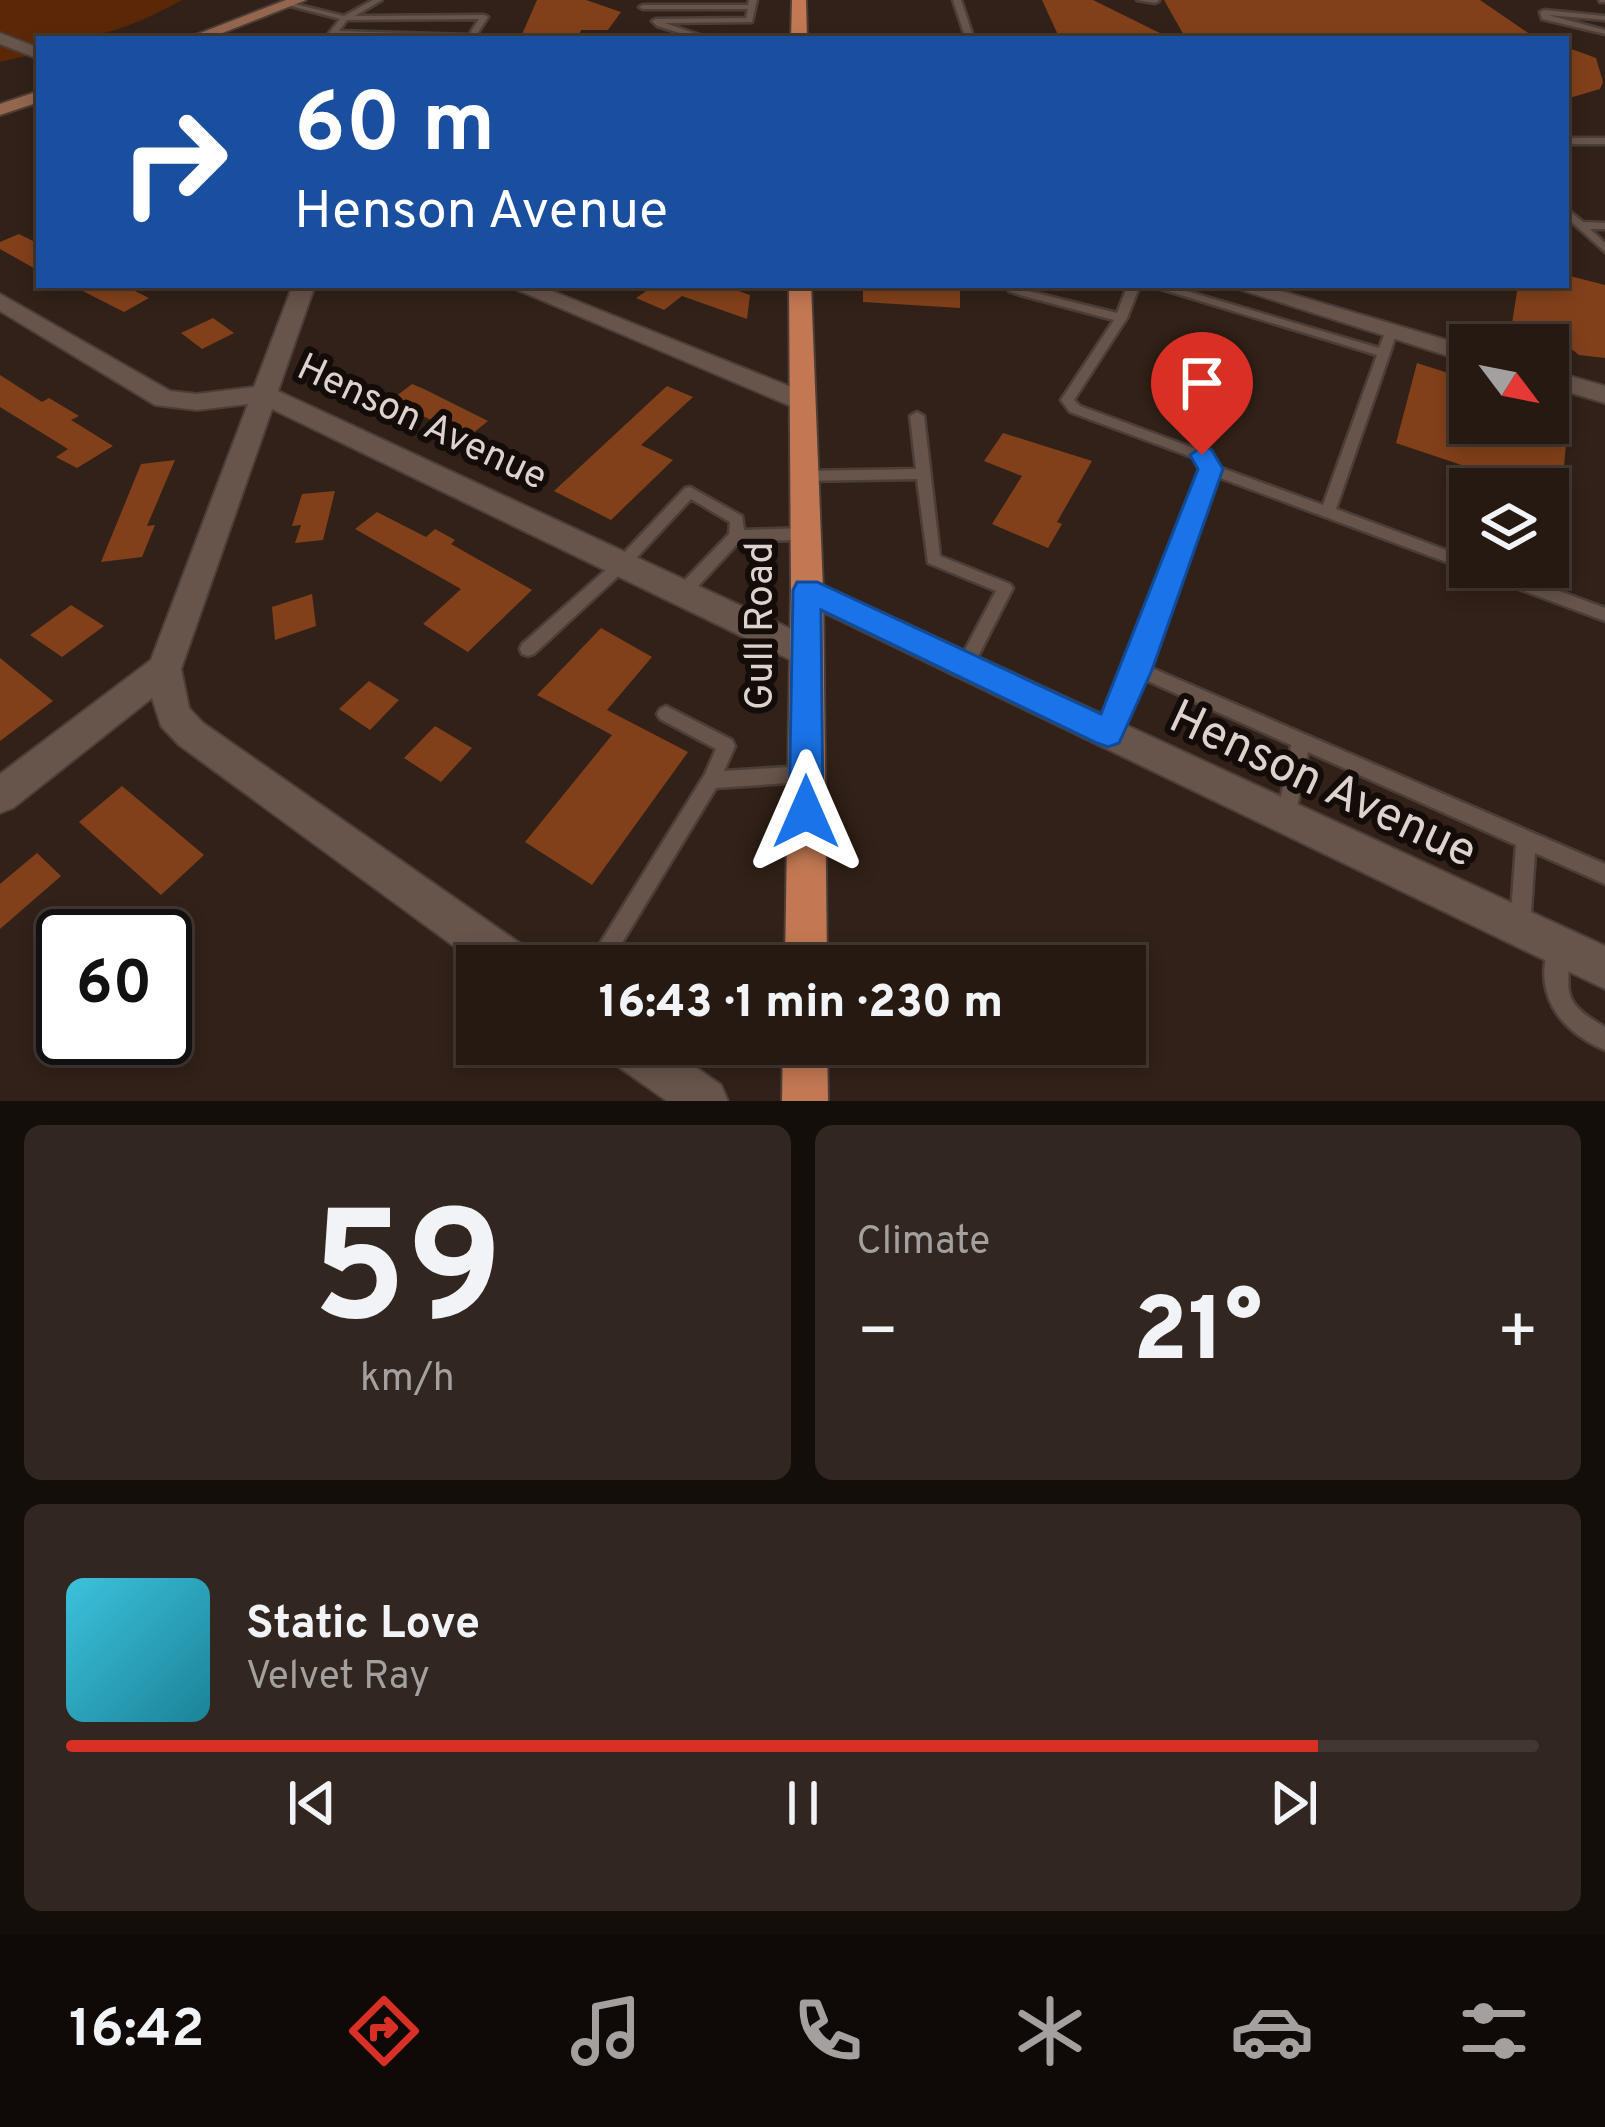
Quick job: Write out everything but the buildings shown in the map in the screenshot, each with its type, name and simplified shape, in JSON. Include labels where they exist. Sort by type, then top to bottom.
[{"type":"main road","points":[[799,0],[799,36]]},
{"type":"main road","name":"Gull Road","points":[[800,288],[807,590],[806,945]]},
{"type":"main road","points":[[805,1065],[805,1101]]},
{"type":"street","points":[[200,36],[286,1]]},
{"type":"street","points":[[0,38],[36,52]]},
{"type":"street","points":[[0,110],[36,97]]},
{"type":"street","points":[[303,288],[164,669],[173,715],[191,734],[487,945]]},
{"type":"street","points":[[524,288],[802,401]]},
{"type":"street","points":[[1240,288],[1256,303],[1387,342],[1449,352]]},
{"type":"street","name":"Henson Avenue","points":[[0,301],[164,399],[197,402],[263,394],[807,652]]},
{"type":"street","points":[[1569,384],[1605,394]]},
{"type":"street","name":"Henson Avenue","points":[[807,590],[1605,968]]},
{"type":"street","points":[[0,796],[164,669]]},
{"type":"street","points":[[655,1065],[705,1101]]},
{"type":"lane","points":[[334,36],[344,18],[378,0]]},
{"type":"lane","points":[[472,36],[496,0]]},
{"type":"lane","points":[[957,0],[969,36]]},
{"type":"lane","points":[[1141,0],[1155,2]]},
{"type":"lane","points":[[1548,0],[1604,3]]},
{"type":"lane","points":[[286,1],[344,18],[484,17]]},
{"type":"lane","points":[[640,4],[752,3],[749,20],[656,21]]},
{"type":"lane","points":[[640,4],[656,21],[698,36]]},
{"type":"lane","points":[[1605,18],[1544,12],[1545,17],[1605,32]]},
{"type":"lane","points":[[1569,141],[1605,141]]},
{"type":"lane","points":[[1569,214],[1605,249]]},
{"type":"lane","points":[[1580,225],[1605,226]]},
{"type":"lane","points":[[1014,288],[1121,318]]},
{"type":"lane","points":[[1133,288],[1121,318],[1067,400],[1075,409],[1202,455],[1211,469],[1449,557]]},
{"type":"lane","points":[[1171,288],[1256,303]]},
{"type":"lane","points":[[1328,512],[1387,342]]},
{"type":"lane","points":[[917,416],[933,559],[1005,588],[965,664]]},
{"type":"lane","points":[[1108,733],[1137,670],[1211,469]]},
{"type":"lane","points":[[804,476],[923,474]]},
{"type":"lane","points":[[528,649],[622,564],[690,492],[731,512],[737,520],[736,536],[682,593]]},
{"type":"lane","points":[[736,536],[806,534]]},
{"type":"lane","points":[[1534,588],[1605,614]]},
{"type":"lane","points":[[1137,670],[1605,874]]},
{"type":"lane","points":[[609,945],[712,780],[726,746],[666,714]]},
{"type":"lane","points":[[1286,817],[1301,741]]},
{"type":"lane","points":[[712,780],[807,774]]},
{"type":"lane","points":[[1520,927],[1526,840]]},
{"type":"lane","points":[[1557,945],[1554,993],[1572,1023],[1605,1039]]},
{"type":"shaded area","points":[[0,0],[182,0],[113,30],[85,36],[36,36],[36,54],[0,62]]},
{"type":"route","points":[[806,812],[807,590],[1108,733],[1137,670],[1211,469],[1202,455]]}]
